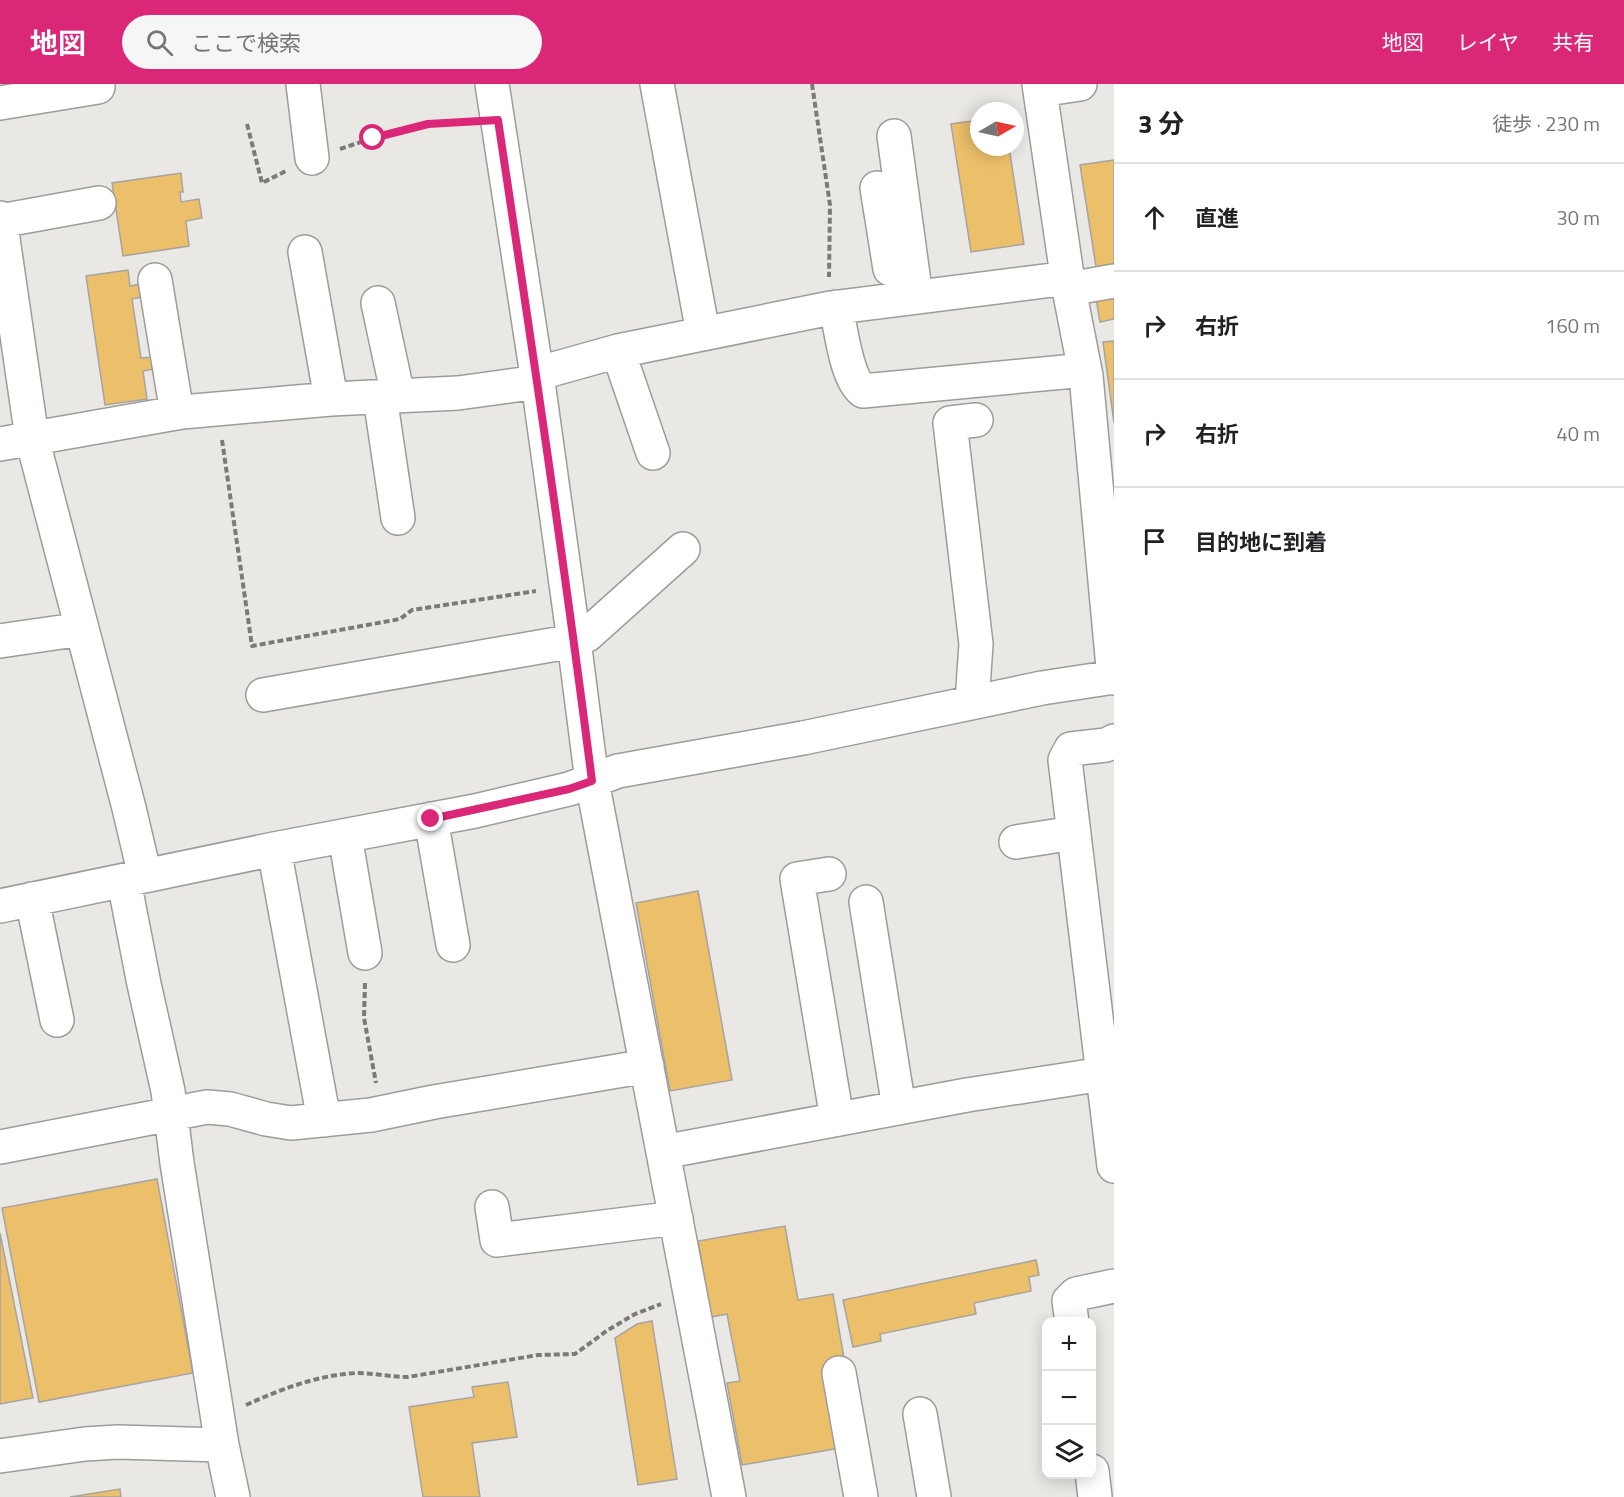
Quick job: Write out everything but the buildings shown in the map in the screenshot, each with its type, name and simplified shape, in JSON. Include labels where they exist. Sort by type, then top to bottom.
[{"type":"street","points":[[303,84],[312,159]]},
{"type":"street","points":[[492,84],[567,586],[592,781],[729,1497]]},
{"type":"street","points":[[657,84],[703,333]]},
{"type":"street","points":[[0,906],[569,789],[618,771],[803,738],[1042,688],[1114,677],[1085,370],[1068,284],[1039,87],[1080,84]]},
{"type":"street","points":[[0,102],[98,87]]},
{"type":"street","points":[[894,136],[906,298]]},
{"type":"street","points":[[877,188],[906,298]]},
{"type":"street","points":[[99,203],[0,219],[32,438],[129,808],[144,984],[168,1091],[219,1432],[233,1497]]},
{"type":"street","points":[[305,252],[331,399]]},
{"type":"street","points":[[155,280],[177,413]]},
{"type":"street","points":[[0,444],[177,413],[331,399],[458,393],[537,378],[618,351],[834,308],[906,298],[1114,281]]},
{"type":"street","points":[[378,303],[389,397],[398,518]]},
{"type":"street","points":[[834,308],[850,373],[857,387],[863,391],[1085,370]]},
{"type":"street","points":[[618,351],[653,453]]},
{"type":"street","points":[[972,702],[976,644],[950,423],[976,420]]},
{"type":"street","points":[[263,695],[574,641],[587,635],[683,549]]},
{"type":"street","points":[[0,641],[82,629]]},
{"type":"street","points":[[1114,741],[1106,745],[1071,749],[1065,760],[1106,1067],[1114,1166]]},
{"type":"street","points":[[431,819],[453,945]]},
{"type":"street","points":[[1016,842],[1074,833]]},
{"type":"street","points":[[345,836],[365,953]]},
{"type":"street","points":[[274,849],[324,1120]]},
{"type":"street","points":[[829,874],[797,879],[837,1119]]},
{"type":"street","points":[[33,900],[57,1020]]},
{"type":"street","points":[[866,902],[899,1108]]},
{"type":"street","points":[[0,1147],[207,1107],[230,1109],[291,1123],[324,1120],[381,1113],[647,1066]]},
{"type":"street","points":[[663,1152],[1106,1067]]},
{"type":"street","points":[[492,1207],[497,1240],[676,1218]]},
{"type":"street","points":[[1071,1317],[1069,1301],[1076,1294],[1114,1286]]},
{"type":"street","points":[[839,1373],[861,1497]]},
{"type":"street","points":[[920,1414],[934,1497]]},
{"type":"street","points":[[0,1456],[85,1444],[118,1443],[219,1432]]},
{"type":"street","points":[[1093,1479],[1095,1497]]},
{"type":"path","points":[[812,84],[830,205],[828,287],[834,308]]},
{"type":"path","points":[[247,123],[262,183],[312,159],[373,138],[428,124],[498,120]]},
{"type":"path","points":[[218,409],[252,646],[400,619],[412,610],[567,586]]},
{"type":"path","points":[[365,953],[364,1018],[381,1113]]},
{"type":"path","points":[[219,1432],[273,1393],[303,1383],[359,1373],[408,1377],[538,1355],[575,1354],[635,1314],[661,1304],[692,1300]]},
{"type":"route","points":[[373,138],[428,124],[498,120],[538,382],[592,781],[569,789],[431,819]]}]
